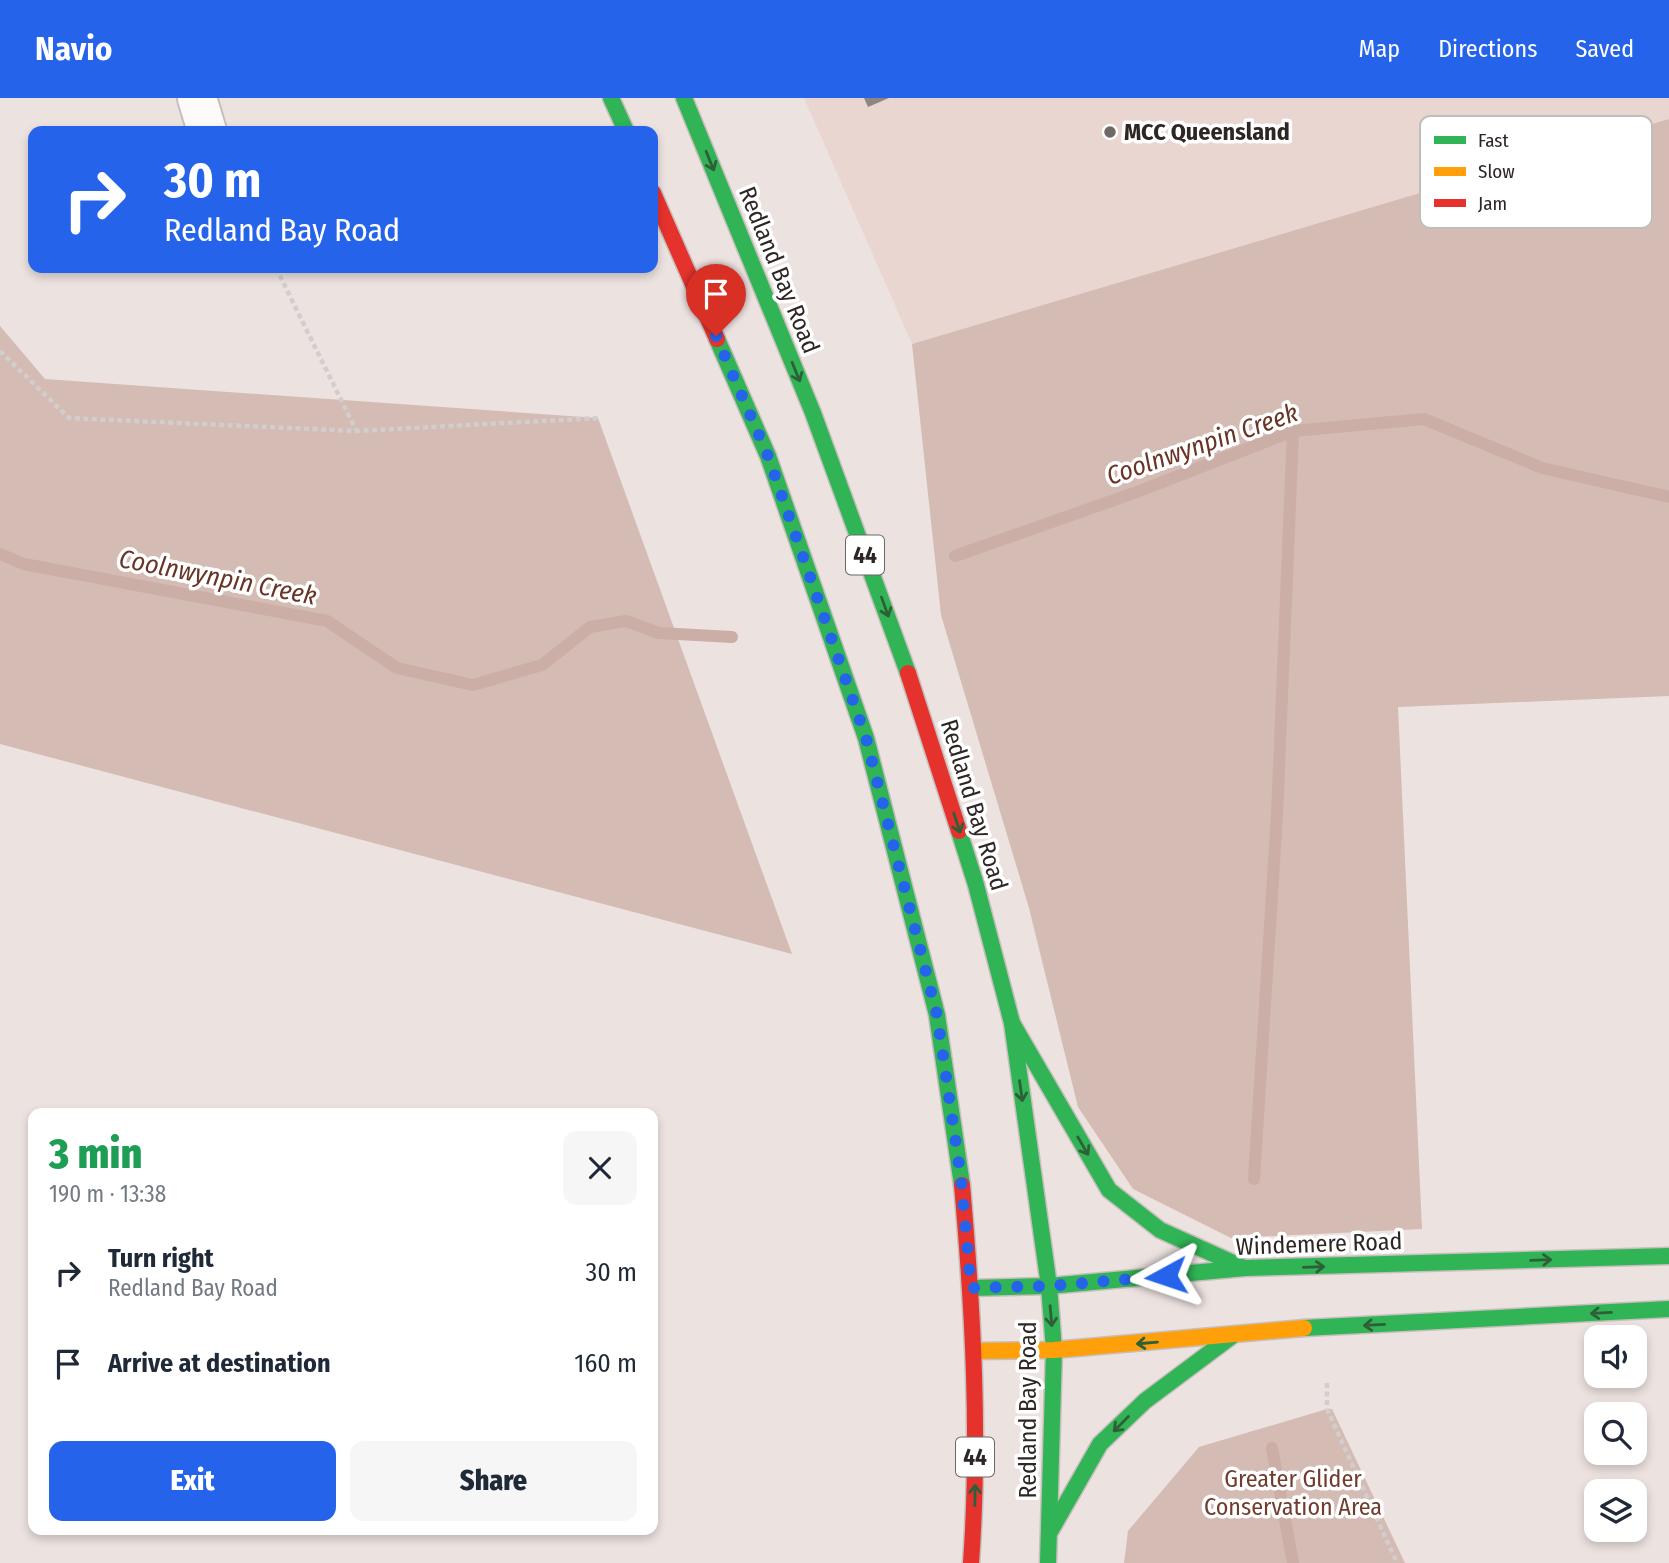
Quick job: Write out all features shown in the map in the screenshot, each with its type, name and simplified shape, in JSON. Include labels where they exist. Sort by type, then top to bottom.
[{"type":"main road","points":[[611,98],[624,126]]},
{"type":"main road","name":"Redland Bay Road","points":[[684,98],[813,413],[910,677],[976,885],[1012,1023],[1049,1286],[1054,1350],[1048,1563]]},
{"type":"main road","name":"44","points":[[658,204],[768,456],[866,738],[937,1015],[961,1178],[975,1351],[975,1504],[971,1563]]},
{"type":"main road","points":[[1012,1023],[1109,1189],[1160,1230],[1245,1269]]},
{"type":"main road","name":"Windemere Road","points":[[971,1288],[1049,1286],[1245,1269],[1669,1256]]},
{"type":"main road","points":[[975,1351],[1054,1350],[1321,1327],[1669,1309]]},
{"type":"main road","points":[[1051,1530],[1100,1444],[1144,1401],[1232,1336]]},
{"type":"street","points":[[197,98],[205,126]]},
{"type":"path","points":[[278,273],[356,431]]},
{"type":"path","points":[[0,351],[69,418],[356,431],[600,418]]},
{"type":"path","points":[[1327,1383],[1327,1409],[1397,1563]]},
{"type":"shaded area","points":[[804,98],[1669,98],[1669,119],[1652,124],[1652,116],[1420,116],[1420,193],[912,344]]},
{"type":"green space","points":[[1669,119],[1669,696],[1398,707],[1422,1229],[1231,1238],[1133,1189],[1078,1107],[1029,908],[941,615],[912,344],[1420,193],[1420,228],[1652,228],[1652,124]]},
{"type":"green space","points":[[0,326],[45,379],[598,418],[792,954],[0,744]]},
{"type":"green space","name":"Greater Glider Conservation Area","points":[[1332,1409],[1405,1563],[1124,1563],[1128,1531],[1199,1447]]},
{"type":"building","points":[[864,98],[889,98],[868,107]]},
{"type":"waterway","name":"Coolnwynpin Creek","points":[[955,556],[1137,492],[1293,431],[1424,419],[1542,468],[1669,497]]},
{"type":"waterway","points":[[1254,1179],[1277,815],[1293,431]]},
{"type":"waterway","name":"Coolnwynpin Creek","points":[[0,554],[24,564],[327,621],[397,668],[473,685],[542,665],[590,627],[626,621],[659,633],[732,637]]},
{"type":"waterway","points":[[1272,1448],[1293,1563]]},
{"type":"traffic: fast","points":[[611,98],[624,126]]},
{"type":"traffic: fast","points":[[684,98],[813,413],[908,673]]},
{"type":"traffic: fast","points":[[717,339],[768,456],[866,738],[937,1015],[962,1185]]},
{"type":"traffic: fast","points":[[959,831],[1012,1023],[1049,1286],[1054,1350],[1048,1563]]},
{"type":"traffic: fast","points":[[1012,1023],[1109,1190],[1160,1230],[1242,1267]]},
{"type":"traffic: fast","points":[[971,1288],[1049,1286],[1245,1268],[1669,1256]]},
{"type":"traffic: fast","points":[[1304,1328],[1669,1309]]},
{"type":"traffic: fast","points":[[1051,1530],[1100,1444],[1145,1401],[1232,1336]]},
{"type":"traffic: slow","points":[[975,1351],[1054,1350],[1304,1328]]},
{"type":"traffic: jam","points":[[658,204],[717,339]]},
{"type":"traffic: jam","points":[[908,673],[959,831]]},
{"type":"traffic: jam","points":[[962,1185],[974,1374],[975,1468],[971,1563]]},
{"type":"place","name":"MCC Queensland","points":[[1110,132]]},
{"type":"route","points":[[716,336],[768,456],[866,738],[937,1015],[961,1178],[971,1288],[1049,1286],[1166,1276]]}]
